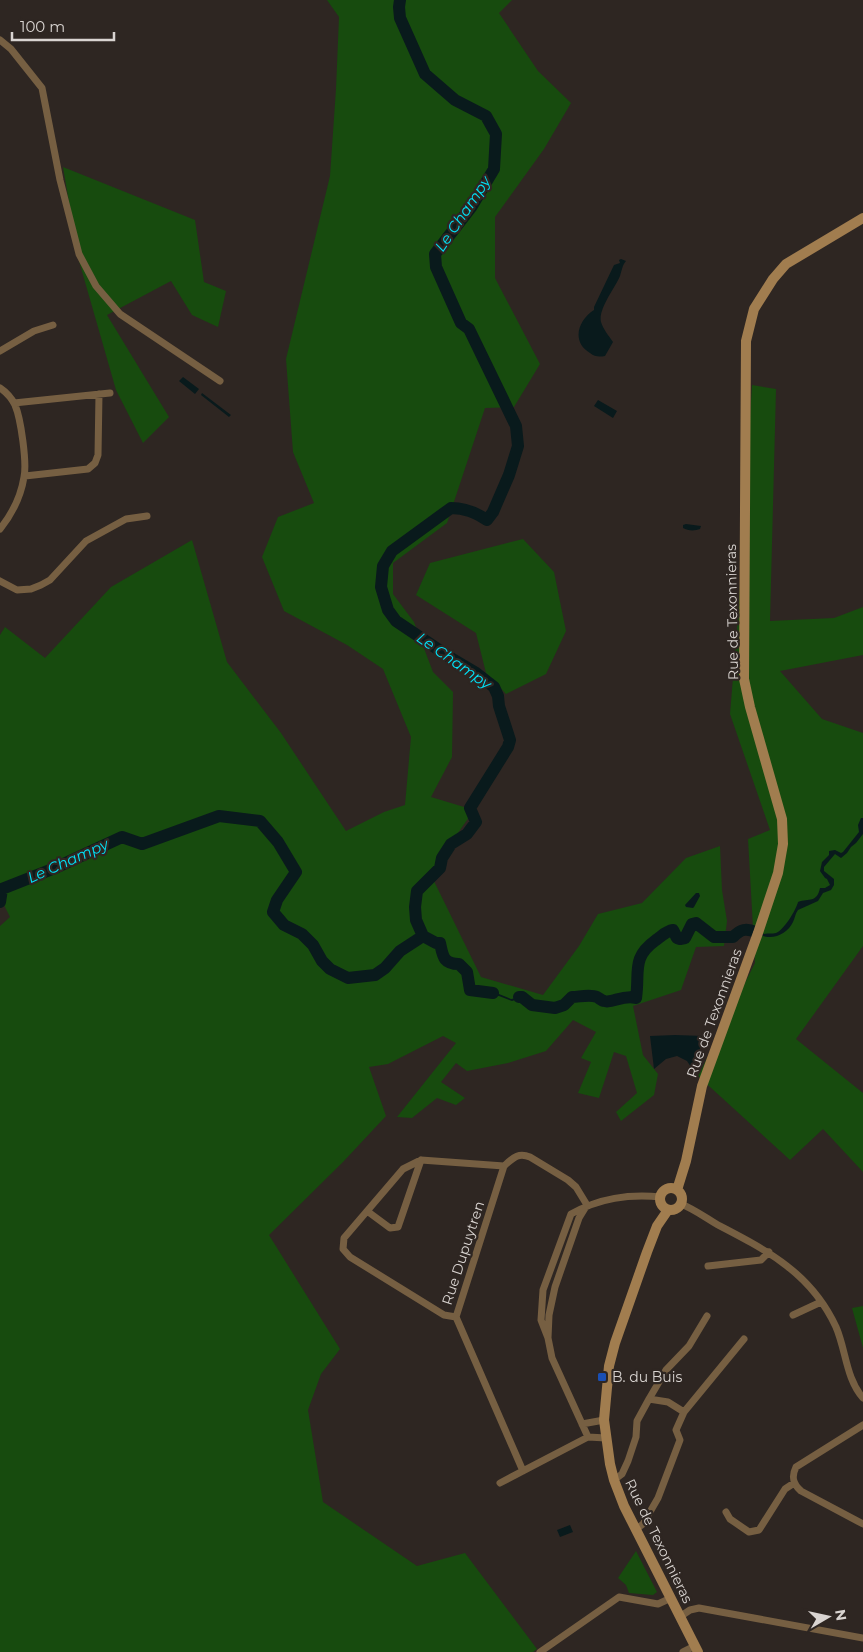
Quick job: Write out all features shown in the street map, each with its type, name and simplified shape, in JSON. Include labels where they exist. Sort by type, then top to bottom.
[{"type":"main road","name":"Rue de Texonnieras","points":[[677,1190],[686,1161],[702,1086],[761,925],[778,873],[783,844],[782,819],[750,707],[744,679],[746,341],[754,309],[773,279],[786,264],[863,218]]},
{"type":"main road","points":[[677,1190],[682,1196],[681,1204],[676,1210],[668,1210],[662,1205],[661,1197],[664,1191],[677,1190]]},
{"type":"main road","name":"Rue de Texonnieras","points":[[668,1210],[657,1226],[646,1252],[615,1344],[609,1366],[604,1420],[614,1480],[636,1530],[696,1649]]},
{"type":"street","points":[[0,40],[11,49],[42,88],[60,180],[79,254],[96,286],[120,314],[220,381]]},
{"type":"street","points":[[0,351],[34,331],[53,324]]},
{"type":"street","points":[[0,388],[14,403],[19,416],[25,476],[16,502],[0,529]]},
{"type":"street","points":[[14,403],[110,393]]},
{"type":"street","points":[[25,476],[88,469],[95,463],[98,455],[99,394]]},
{"type":"street","points":[[0,581],[17,590],[40,586],[50,580],[86,540],[126,519],[147,516]]},
{"type":"street","points":[[456,1317],[444,1315],[350,1257],[343,1249],[344,1238],[403,1169],[421,1160],[504,1166],[516,1156],[524,1155],[576,1186],[587,1205]]},
{"type":"street","points":[[367,1211],[390,1228],[398,1227],[421,1160]]},
{"type":"street","name":"Rue Dupuytren","points":[[504,1166],[456,1317],[523,1471]]},
{"type":"street","points":[[588,1437],[552,1358],[548,1338],[541,1320],[543,1290],[571,1214],[587,1205],[603,1200],[619,1197],[661,1197]]},
{"type":"street","points":[[681,1204],[769,1252],[797,1274],[813,1290],[836,1327],[845,1352],[851,1378],[863,1398]]},
{"type":"street","points":[[548,1338],[549,1315],[555,1286],[579,1218],[587,1205]]},
{"type":"street","points":[[708,1266],[761,1260],[769,1252]]},
{"type":"street","points":[[793,1315],[821,1302]]},
{"type":"street","points":[[614,1480],[622,1474],[628,1461],[636,1437],[637,1421],[648,1399],[666,1370],[689,1346],[707,1316]]},
{"type":"street","points":[[636,1530],[643,1524],[658,1498],[680,1440],[676,1430],[684,1412],[744,1339]]},
{"type":"street","points":[[648,1399],[668,1402],[684,1412]]},
{"type":"street","points":[[582,1424],[604,1420]]},
{"type":"street","points":[[863,1425],[796,1467],[793,1474],[794,1482],[801,1491],[863,1524]]},
{"type":"street","points":[[500,1483],[588,1437],[606,1438]]},
{"type":"street","points":[[726,1512],[730,1519],[749,1532],[759,1530],[785,1489],[794,1482]]},
{"type":"street","points":[[540,1652],[619,1597],[658,1604],[671,1598]]},
{"type":"street","points":[[680,1616],[690,1610],[699,1608],[863,1638]]},
{"type":"street","points":[[684,1652],[696,1649]]},
{"type":"green space","points":[[327,0],[512,0],[499,13],[538,71],[571,103],[544,149],[495,217],[495,278],[540,364],[514,407],[485,408],[447,523],[393,563],[393,594],[414,622],[433,672],[453,692],[452,757],[431,797],[474,810],[430,873],[481,977],[543,995],[579,946],[598,914],[642,903],[686,858],[720,846],[722,890],[727,921],[724,946],[696,947],[681,990],[633,1006],[643,1055],[658,1074],[654,1095],[621,1121],[616,1112],[637,1093],[626,1056],[614,1052],[599,1098],[578,1093],[591,1062],[581,1058],[596,1032],[573,1020],[546,1051],[508,1063],[467,1071],[456,1063],[441,1082],[465,1098],[456,1105],[437,1098],[412,1118],[397,1117],[456,1043],[443,1036],[388,1064],[369,1067],[386,1116],[343,1162],[269,1235],[340,1349],[321,1374],[308,1410],[323,1502],[417,1566],[465,1553],[537,1649],[533,1652],[0,1652],[0,926],[10,917],[0,897],[0,635],[5,627],[45,658],[111,587],[192,540],[227,662],[281,733],[346,831],[384,812],[405,805],[411,737],[383,669],[347,645],[284,611],[262,557],[278,517],[314,503],[293,452],[286,359],[330,176],[339,17]]},
{"type":"green space","points":[[63,167],[195,220],[204,282],[226,291],[218,327],[192,315],[171,281],[107,315],[169,417],[143,443],[116,390],[79,261]]},
{"type":"green space","points":[[752,385],[776,389],[770,621],[834,618],[863,607],[863,655],[780,671],[822,719],[863,733],[863,946],[796,1039],[863,1093],[863,1172],[823,1129],[790,1160],[698,1076],[755,963],[748,839],[770,830],[730,714],[738,617]]},
{"type":"green space","points":[[523,539],[554,572],[566,631],[546,674],[506,694],[486,673],[476,633],[416,595],[430,563]]},
{"type":"green space","points":[[863,1306],[863,1348],[852,1308]]},
{"type":"green space","points":[[636,1551],[657,1592],[653,1595],[629,1593],[626,1585],[618,1578]]},
{"type":"shaded area","points":[[619,260],[626,261],[618,281],[604,305],[601,317],[603,327],[613,342],[605,356],[599,357],[592,354],[580,343],[579,331],[584,319],[594,310],[614,265],[620,263]]},
{"type":"shaded area","points":[[183,377],[199,389],[195,394],[179,381]]},
{"type":"shaded area","points":[[202,393],[231,415],[229,417],[201,395]]},
{"type":"shaded area","points":[[598,400],[617,411],[613,418],[594,406]]},
{"type":"shaded area","points":[[683,525],[701,526],[700,529],[689,530],[683,528]]},
{"type":"shaded area","points":[[861,818],[863,818],[863,834],[847,853],[841,858],[835,854],[824,867],[824,871],[834,879],[834,885],[831,890],[823,893],[818,901],[798,910],[791,926],[784,933],[770,937],[761,935],[762,933],[779,931],[795,910],[798,902],[815,898],[820,888],[830,885],[820,871],[822,862],[829,855],[829,851],[843,852],[859,832],[858,825]]},
{"type":"shaded area","points":[[696,893],[699,893],[700,896],[694,907],[686,907],[685,905]]},
{"type":"shaded area","points":[[275,899],[278,900],[274,908],[276,918],[296,932],[281,925],[272,917],[270,912]]},
{"type":"shaded area","points":[[696,923],[714,937],[725,937],[713,941],[700,928],[694,926],[689,938],[681,943],[676,941],[672,933],[670,933],[647,949],[642,962],[640,992],[635,1002],[632,999],[625,998],[605,1004],[583,997],[569,1000],[589,995],[607,1001],[626,997],[636,998],[638,966],[642,953],[664,934],[673,930],[677,938],[685,938],[692,924]]},
{"type":"shaded area","points":[[748,928],[752,930],[743,932],[736,938],[725,937],[733,937],[741,930]]},
{"type":"shaded area","points":[[302,936],[309,941],[320,958]]},
{"type":"shaded area","points":[[423,936],[436,943],[440,943],[446,960],[459,964],[464,969],[470,990],[499,994],[511,999],[522,997],[532,1005],[543,1007],[564,1005],[569,1000],[566,1007],[544,1009],[532,1007],[521,998],[512,1001],[499,996],[473,993],[468,989],[463,970],[457,965],[453,967],[440,957],[439,944],[432,944],[425,940],[411,947],[381,975],[370,979],[349,979],[331,973],[323,962],[330,969],[348,978],[375,975],[385,968],[400,951]]},
{"type":"shaded area","points":[[650,1036],[704,1036],[693,1070],[687,1061],[677,1056],[666,1059],[654,1069]]},
{"type":"shaded area","points":[[570,1525],[573,1532],[560,1537],[557,1530]]},
{"type":"waterway","name":"Le Champy","points":[[0,902],[2,889],[55,868],[122,837],[142,844],[219,816],[260,821],[278,842],[296,872],[277,900],[273,912],[284,925],[302,934],[313,945],[322,961],[330,969],[348,978],[375,975],[385,968],[400,951],[423,936],[416,920],[417,891],[440,868],[442,858],[451,844],[467,834],[476,822],[470,808],[508,747],[510,740],[499,706],[498,696],[494,687],[476,673],[396,621],[388,610],[381,587],[383,566],[392,551],[451,508],[470,511],[487,520],[493,512],[509,475],[518,446],[516,426],[469,329],[461,323],[436,267],[435,254],[472,206],[494,169],[496,134],[486,116],[455,100],[425,74],[400,18],[400,0]]},
{"type":"waterway","points":[[519,997],[522,997],[532,1005],[555,1008],[564,1005],[572,997],[591,996],[607,1002],[627,997],[636,998],[640,959],[648,947],[666,933],[673,930],[677,938],[685,938],[692,924],[696,923],[714,937],[733,937],[744,930],[756,932]]},
{"type":"waterway","points":[[423,936],[436,943],[440,943],[443,955],[447,961],[459,964],[467,972],[470,990],[493,993]]},
{"type":"place","name":"B. du Buis","points":[[602,1377]]}]
